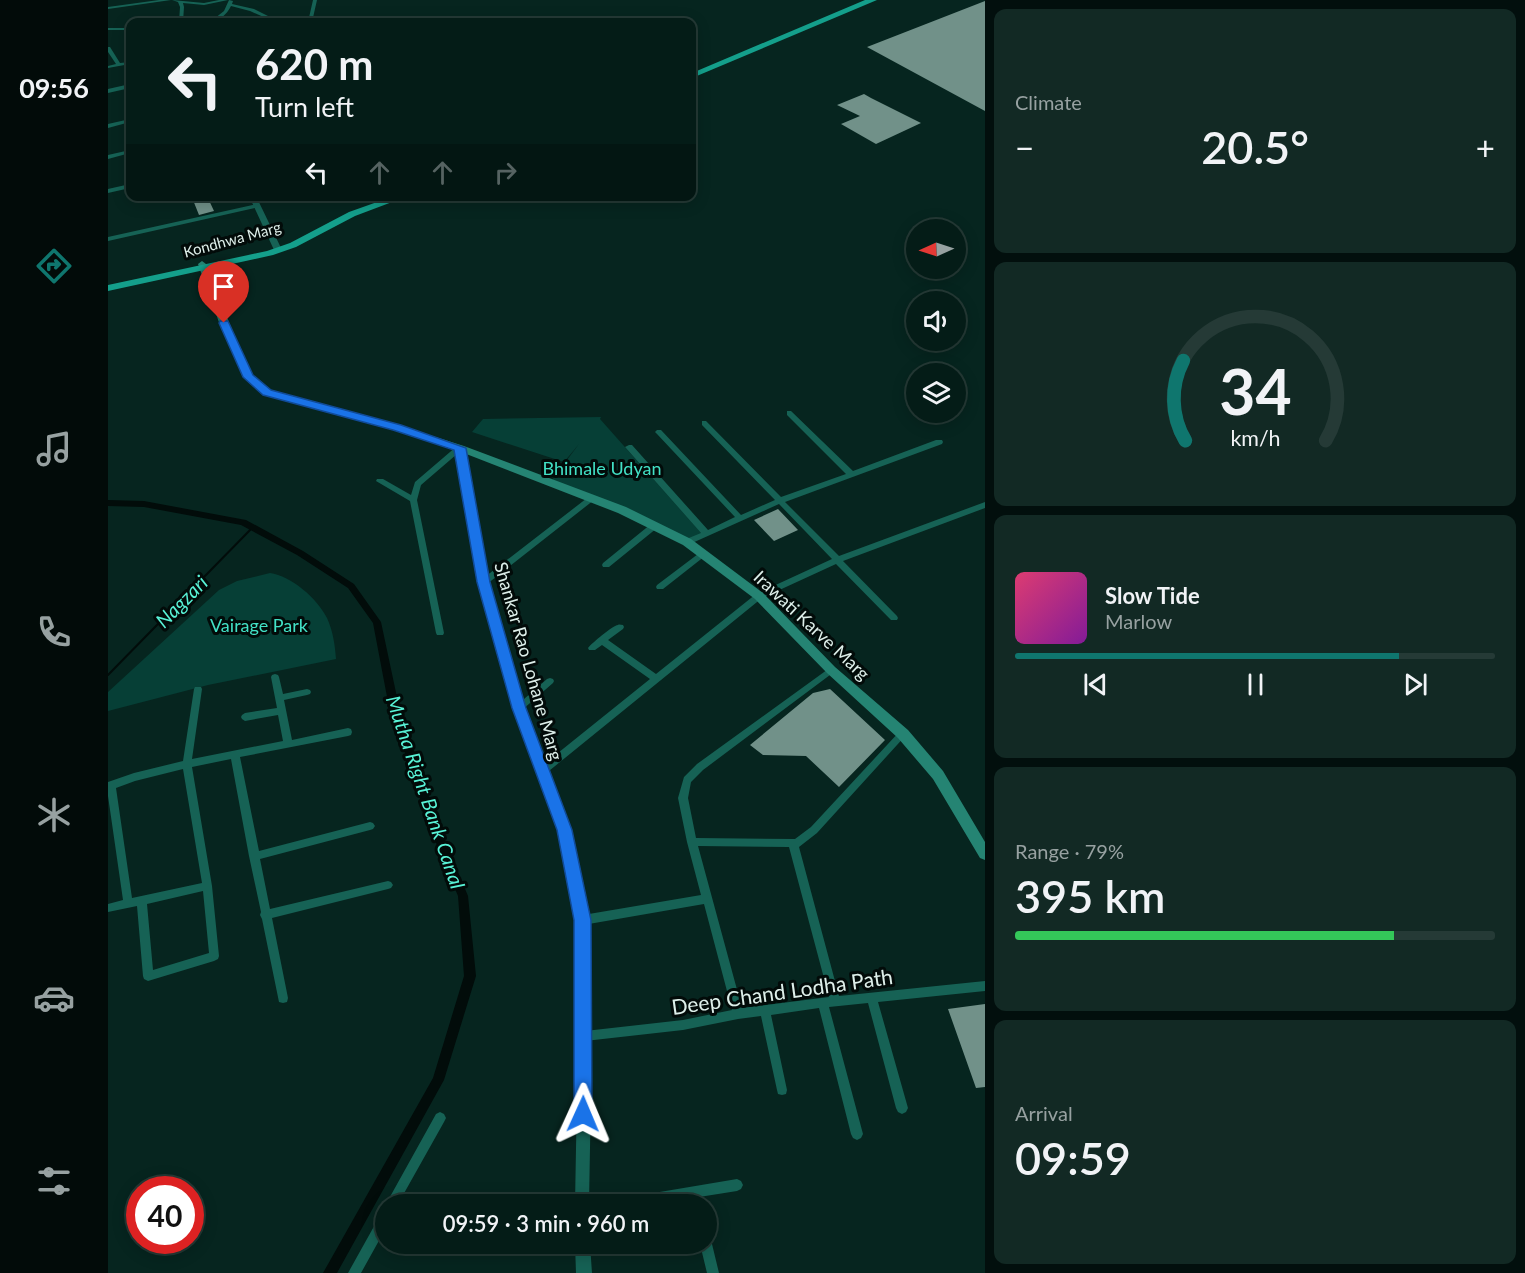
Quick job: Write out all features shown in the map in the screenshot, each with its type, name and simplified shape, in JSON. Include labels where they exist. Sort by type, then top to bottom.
[{"type":"main road","points":[[696,72],[860,0]]},
{"type":"main road","points":[[696,72],[873,0]]},
{"type":"main road","name":"Kondhwa Marg","points":[[278,248],[348,210],[376,201]]},
{"type":"main road","name":"Kondhwa Marg","points":[[108,288],[278,248],[352,214],[390,201]]},
{"type":"main road","name":"Kondhwa Marg","points":[[108,283],[203,266]]},
{"type":"main road","name":"Irawati Karve Marg","points":[[203,266],[248,377],[256,386],[282,399],[368,419],[460,448],[591,498],[687,542],[759,596],[831,670],[903,734],[938,775],[985,854]]},
{"type":"street","points":[[108,8],[169,0]]},
{"type":"street","points":[[174,0],[197,3]]},
{"type":"street","points":[[182,7],[226,0]]},
{"type":"street","points":[[311,18],[315,0]]},
{"type":"street","points":[[180,1],[181,18]]},
{"type":"street","points":[[216,18],[231,3],[269,18]]},
{"type":"street","points":[[108,29],[126,29]]},
{"type":"street","points":[[108,48],[119,65]]},
{"type":"street","points":[[108,67],[126,64]]},
{"type":"street","points":[[108,91],[126,87]]},
{"type":"street","points":[[108,126],[126,123]]},
{"type":"street","points":[[108,157],[126,153]]},
{"type":"street","points":[[108,191],[126,187]]},
{"type":"street","points":[[254,201],[278,248]]},
{"type":"street","points":[[108,239],[257,206]]},
{"type":"street","points":[[789,413],[851,474]]},
{"type":"street","points":[[704,423],[894,618]]},
{"type":"street","points":[[659,432],[740,518]]},
{"type":"street","points":[[687,542],[779,501],[939,442]]},
{"type":"street","points":[[629,447],[706,533]]},
{"type":"street","points":[[440,633],[413,500],[418,484],[460,448]]},
{"type":"street","name":"Shankar Rao Lohane Marg","points":[[460,448],[484,582],[519,708],[564,830],[583,920],[585,1036],[582,1194]]},
{"type":"street","points":[[380,481],[413,500]]},
{"type":"street","points":[[484,582],[591,498]]},
{"type":"street","points":[[541,772],[759,596],[837,560],[985,505]]},
{"type":"street","points":[[606,565],[654,526]]},
{"type":"street","points":[[660,588],[702,554]]},
{"type":"street","points":[[592,648],[620,627]]},
{"type":"street","points":[[602,640],[656,679]]},
{"type":"street","points":[[738,1014],[692,842],[683,798],[687,780],[700,767],[831,670]]},
{"type":"street","points":[[275,677],[288,744]]},
{"type":"street","points":[[519,708],[550,681]]},
{"type":"street","points":[[142,901],[148,976],[214,956],[207,886],[187,764],[198,689]]},
{"type":"street","points":[[279,698],[307,692]]},
{"type":"street","points":[[245,717],[281,711]]},
{"type":"street","points":[[128,904],[109,786],[187,764],[348,732]]},
{"type":"street","points":[[692,842],[793,843],[805,838],[903,734]]},
{"type":"street","points":[[235,754],[283,998]]},
{"type":"street","points":[[254,856],[370,826]]},
{"type":"street","points":[[793,843],[856,1134]]},
{"type":"street","points":[[266,915],[388,885]]},
{"type":"street","points":[[108,908],[207,886]]},
{"type":"street","points":[[583,920],[707,899]]},
{"type":"street","name":"Deep Chand Lodha Path","points":[[585,1036],[683,1024],[765,1010],[985,986]]},
{"type":"street","points":[[872,998],[902,1108]]},
{"type":"street","points":[[765,1010],[782,1090]]},
{"type":"street","points":[[398,1194],[440,1118]]},
{"type":"street","points":[[711,1194],[737,1185]]},
{"type":"street","points":[[354,1273],[375,1236]]},
{"type":"street","points":[[583,1254],[584,1273]]},
{"type":"street","points":[[708,1254],[713,1273]]},
{"type":"green space","name":"Bhimale Udyan","points":[[601,417],[600,419],[703,535],[689,541],[552,480],[579,444],[564,462],[472,432],[483,419]]},
{"type":"green space","name":"Vairage Park","points":[[270,573],[295,583],[323,610],[331,628],[336,659],[208,685],[108,711],[108,692],[219,590],[237,581]]},
{"type":"building","points":[[985,1],[985,111],[867,47]]},
{"type":"building","points":[[864,94],[921,123],[876,144],[841,124],[860,116],[837,105]]},
{"type":"building","points":[[193,201],[209,201],[214,211],[199,215]]},
{"type":"building","points":[[778,509],[798,530],[774,541],[754,520]]},
{"type":"building","points":[[830,689],[885,740],[839,787],[806,756],[763,755],[750,745],[813,693]]},
{"type":"building","points":[[985,1004],[985,1087],[976,1088],[948,1009]]},
{"type":"waterway","name":"Mutha Right Bank Canal","points":[[108,503],[144,504],[243,522],[300,553],[351,586],[377,622],[393,702],[434,826],[463,896],[470,976],[438,1080],[330,1273]]},
{"type":"waterway","name":"Nagzari","points":[[108,675],[253,527]]},
{"type":"route","points":[[224,323],[248,377],[267,393],[282,399],[397,428],[460,448],[484,582],[519,708],[564,830],[583,920],[585,1036],[583,1114]]}]
